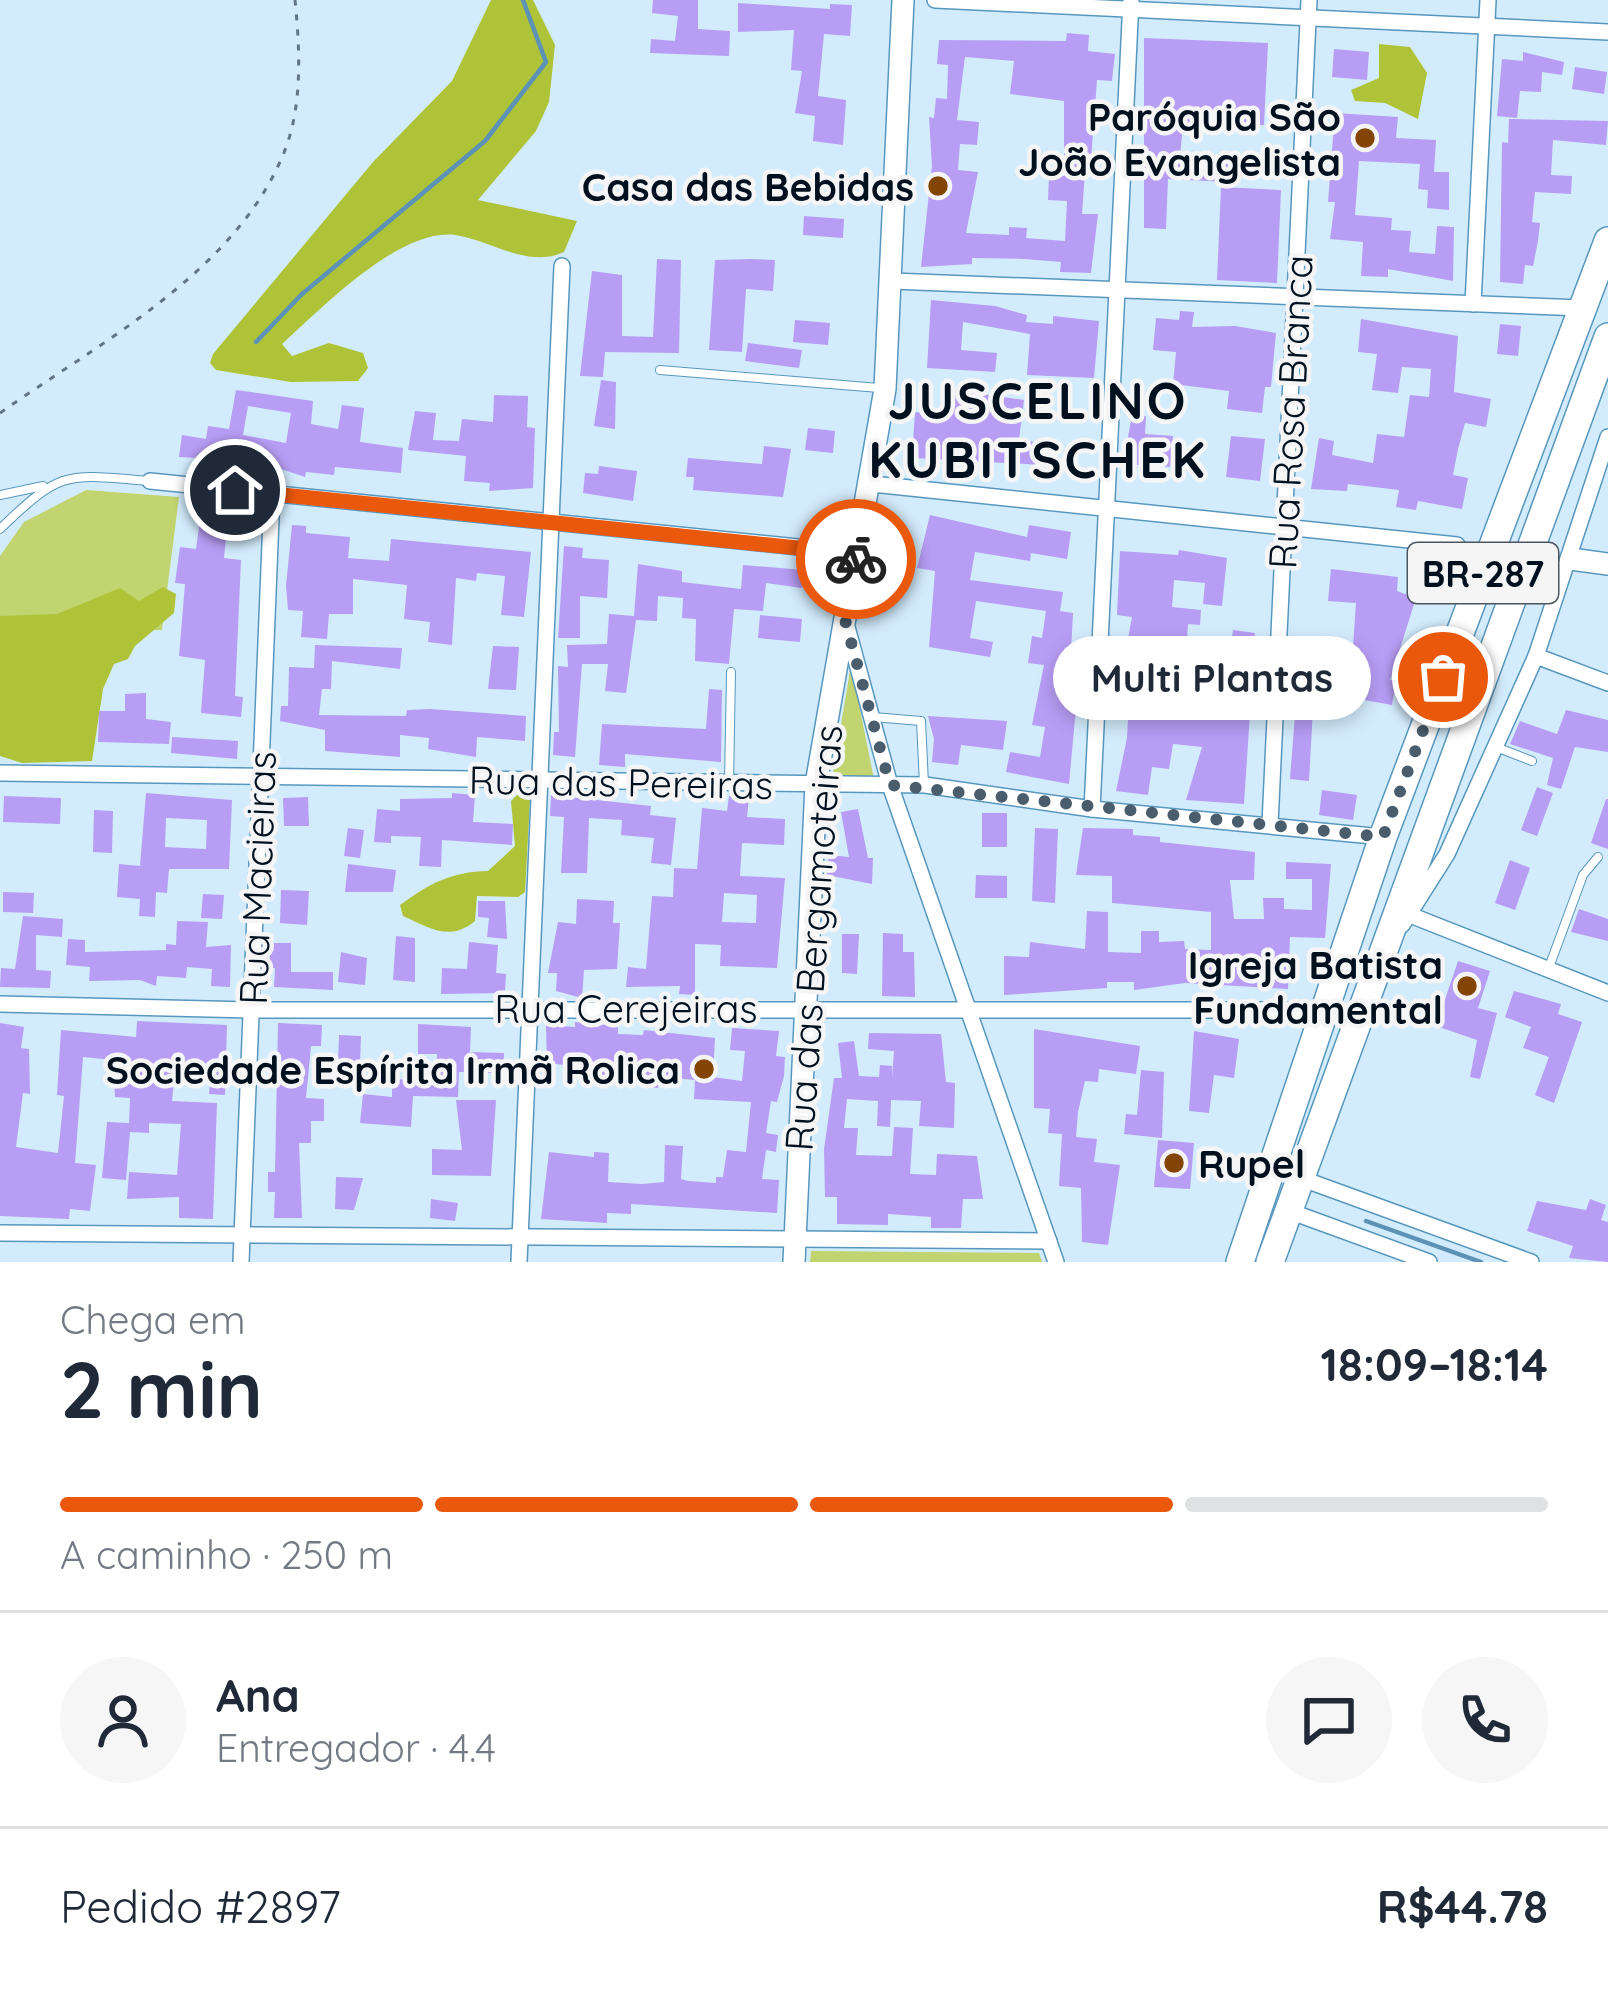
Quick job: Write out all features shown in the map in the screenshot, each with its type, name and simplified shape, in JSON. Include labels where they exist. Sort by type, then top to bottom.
[{"type":"highway","name":"BR-287","points":[[1240,1262],[1383,837],[1608,241]]},
{"type":"highway","name":"BR-287","points":[[1270,1262],[1608,337]]},
{"type":"street","name":"Rua das Bergamoteiras","points":[[795,1252],[817,784],[885,388],[902,0]]},
{"type":"street","points":[[934,0],[1131,4],[1308,18],[1608,32]]},
{"type":"street","name":"Rua Rosa Branca","points":[[1270,824],[1309,0]]},
{"type":"street","points":[[1473,304],[1488,0]]},
{"type":"street","points":[[1092,808],[1131,4]]},
{"type":"street","points":[[519,1262],[562,266]]},
{"type":"street","points":[[892,281],[1582,308]]},
{"type":"street","points":[[1388,940],[1410,916],[1447,854],[1496,747],[1571,559],[1608,436]]},
{"type":"street","points":[[150,481],[857,554]]},
{"type":"street","points":[[872,484],[1457,545]]},
{"type":"street","name":"Rua Macieiras","points":[[241,1262],[272,494]]},
{"type":"street","points":[[1571,559],[1608,564]]},
{"type":"street","points":[[844,616],[890,785],[1056,1262]]},
{"type":"street","points":[[1535,656],[1608,683]]},
{"type":"street","name":"Rua das Pereiras","points":[[0,773],[925,785],[1092,808],[1383,837]]},
{"type":"street","points":[[1410,916],[1608,993]]},
{"type":"street","name":"Rua Cerejeiras","points":[[0,1004],[251,1010],[1325,1010]]},
{"type":"street","points":[[1300,1178],[1531,1262]]},
{"type":"street","points":[[1289,1210],[1429,1262]]},
{"type":"street","points":[[0,1233],[520,1241],[795,1252],[1048,1241]]},
{"type":"lane","points":[[659,370],[885,388]]},
{"type":"lane","points":[[0,495],[74,475],[150,481]]},
{"type":"lane","points":[[0,529],[45,486]]},
{"type":"lane","points":[[729,783],[731,672]]},
{"type":"lane","points":[[872,717],[921,721],[925,785]]},
{"type":"lane","points":[[1496,747],[1532,761]]},
{"type":"lane","points":[[1547,971],[1583,875],[1598,857]]},
{"type":"path","points":[[0,413],[176,288],[249,217],[285,152],[301,60],[295,0]]},
{"type":"green space","points":[[491,0],[533,0],[555,45],[549,102],[536,131],[478,200],[577,221],[564,252],[537,257],[455,235],[433,236],[410,244],[362,274],[282,344],[292,356],[329,343],[363,353],[368,368],[358,381],[291,382],[216,370],[210,363],[213,354],[373,162],[452,81]]},
{"type":"green space","points":[[1379,44],[1410,47],[1427,73],[1418,119],[1385,103],[1355,101],[1351,90],[1379,78]]},
{"type":"green space","points":[[86,490],[179,497],[162,630],[92,632],[0,753],[0,556],[24,522]]},
{"type":"green space","points":[[163,587],[176,594],[174,613],[135,646],[128,659],[114,664],[103,689],[92,761],[22,763],[0,756],[0,616],[57,614],[120,588],[139,601]]},
{"type":"green space","points":[[851,665],[874,779],[832,778]]},
{"type":"green space","points":[[518,794],[530,800],[525,892],[518,897],[477,896],[475,921],[457,931],[440,931],[403,916],[400,905],[421,891],[452,876],[488,871],[515,846],[511,801]]},
{"type":"green space","points":[[811,1251],[1039,1253],[1042,1262],[810,1262]]},
{"type":"building","points":[[653,0],[698,0],[698,29],[730,31],[729,56],[650,53],[651,39],[675,41],[678,16],[652,13]]},
{"type":"building","points":[[738,3],[830,9],[830,4],[852,5],[850,36],[824,34],[818,96],[846,100],[843,145],[813,141],[815,116],[795,113],[802,71],[791,70],[794,30],[738,32]]},
{"type":"building","points":[[1067,33],[1089,35],[1088,51],[1115,54],[1112,81],[1097,80],[1090,173],[1085,172],[1082,214],[1098,214],[1091,273],[1060,272],[1061,262],[1025,259],[972,258],[972,264],[921,267],[932,166],[929,117],[934,118],[936,98],[947,99],[948,65],[937,64],[939,40],[1066,41]],"holes":[[[965,57],[1014,61],[1010,94],[1064,101],[1064,176],[1049,176],[1048,200],[1067,201],[1065,241],[1026,238],[1027,228],[1009,227],[1009,235],[966,233],[978,172],[958,170],[960,144],[977,145],[979,122],[957,120]]]},
{"type":"building","points":[[1144,38],[1268,43],[1264,125],[1183,125],[1180,156],[1228,159],[1227,182],[1168,179],[1166,229],[1144,228]]},
{"type":"building","points":[[1334,49],[1369,52],[1367,80],[1332,77]]},
{"type":"building","points":[[1523,52],[1564,62],[1562,75],[1542,72],[1541,92],[1520,91],[1517,118],[1497,116],[1502,59],[1523,61]]},
{"type":"building","points":[[1575,67],[1607,72],[1604,94],[1572,89]]},
{"type":"building","points":[[1335,113],[1398,117],[1396,138],[1436,140],[1434,172],[1449,172],[1449,210],[1427,208],[1428,190],[1418,189],[1420,164],[1359,161],[1355,215],[1392,218],[1391,230],[1411,231],[1409,252],[1435,254],[1437,226],[1454,227],[1453,281],[1388,269],[1388,277],[1361,276],[1363,242],[1330,239]]},
{"type":"building","points":[[1509,119],[1608,121],[1606,145],[1553,140],[1551,175],[1572,176],[1571,194],[1535,192],[1532,222],[1540,223],[1538,241],[1533,266],[1525,265],[1523,284],[1500,282],[1502,142],[1508,143]]},
{"type":"building","points":[[1221,187],[1281,190],[1277,283],[1217,280]]},
{"type":"building","points":[[804,216],[844,219],[843,238],[803,235]]},
{"type":"building","points":[[657,259],[681,260],[679,353],[605,352],[603,377],[580,376],[592,271],[622,275],[622,336],[653,337]]},
{"type":"building","points":[[715,260],[775,260],[773,291],[746,289],[742,352],[709,350]]},
{"type":"building","points":[[931,300],[995,306],[1027,315],[1026,322],[1053,324],[1053,316],[1099,321],[1094,378],[1027,375],[1030,334],[963,322],[961,350],[997,353],[995,372],[927,368]]},
{"type":"building","points":[[1180,311],[1194,312],[1192,327],[1235,326],[1276,333],[1271,387],[1265,387],[1262,413],[1227,409],[1229,391],[1173,384],[1176,352],[1153,350],[1156,318],[1179,320]]},
{"type":"building","points":[[1361,319],[1458,336],[1454,392],[1491,399],[1486,427],[1465,423],[1458,449],[1453,475],[1468,478],[1462,509],[1418,501],[1416,510],[1396,507],[1399,490],[1348,484],[1347,491],[1311,489],[1319,438],[1334,441],[1332,455],[1373,463],[1377,434],[1404,437],[1410,395],[1429,397],[1431,369],[1402,367],[1398,393],[1372,390],[1377,354],[1358,352]]},
{"type":"building","points":[[795,320],[830,323],[828,345],[793,342]]},
{"type":"building","points":[[1500,324],[1521,326],[1518,356],[1497,354]]},
{"type":"building","points":[[748,343],[802,350],[799,368],[745,361]]},
{"type":"building","points":[[601,380],[616,382],[615,429],[594,426]]},
{"type":"building","points":[[948,389],[1024,400],[1019,440],[1045,443],[1043,465],[912,458],[915,412],[946,415]]},
{"type":"building","points":[[236,390],[313,401],[311,424],[338,429],[342,405],[364,408],[360,442],[403,448],[401,473],[335,467],[334,475],[306,472],[305,477],[257,461],[179,457],[182,435],[206,439],[208,426],[229,429]],"holes":[[[248,406],[291,413],[286,443],[243,435]]]},
{"type":"building","points":[[494,395],[528,396],[527,427],[535,428],[533,488],[489,491],[490,483],[464,481],[466,456],[408,450],[415,411],[436,413],[433,440],[459,441],[462,419],[493,422]]},
{"type":"building","points":[[1132,415],[1146,416],[1145,434],[1173,436],[1170,467],[1123,464]]},
{"type":"building","points":[[808,428],[835,431],[833,453],[805,450]]},
{"type":"building","points":[[1231,436],[1265,439],[1260,481],[1226,477]]},
{"type":"building","points":[[764,446],[791,449],[783,497],[693,490],[694,477],[686,477],[688,458],[762,464]]},
{"type":"building","points":[[599,466],[637,471],[633,501],[583,493],[585,473],[598,474]]},
{"type":"building","points":[[202,505],[229,508],[224,558],[241,560],[235,696],[243,697],[241,717],[201,713],[205,660],[179,656],[185,584],[175,583],[180,547],[196,549]]},
{"type":"building","points":[[930,515],[1027,537],[1029,525],[1071,532],[1067,559],[1031,553],[1030,561],[975,552],[970,580],[1063,592],[1060,611],[1073,613],[1068,707],[1076,708],[1069,784],[1006,772],[1010,752],[1040,757],[1045,727],[1032,725],[1044,665],[1028,663],[1032,636],[1042,638],[1046,611],[976,601],[970,638],[993,642],[990,657],[929,647],[935,571],[917,568]]},
{"type":"building","points":[[292,525],[306,526],[306,533],[350,537],[348,558],[389,561],[391,539],[531,552],[524,617],[501,615],[505,576],[477,573],[476,581],[456,578],[452,645],[428,642],[430,622],[404,619],[407,585],[353,579],[353,614],[329,614],[327,639],[301,637],[303,611],[288,610],[286,586]]},
{"type":"building","points":[[564,546],[583,548],[582,558],[609,560],[607,598],[580,596],[580,638],[558,638]]},
{"type":"building","points":[[1179,550],[1227,558],[1222,606],[1203,604],[1205,583],[1174,580],[1172,607],[1201,610],[1200,625],[1188,624],[1186,655],[1153,653],[1148,692],[1158,693],[1155,714],[1189,719],[1192,689],[1225,692],[1233,630],[1255,633],[1244,697],[1251,698],[1244,804],[1186,800],[1202,747],[1173,744],[1169,769],[1152,767],[1148,795],[1116,791],[1127,738],[1132,645],[1127,644],[1132,617],[1117,615],[1120,551],[1178,555]]},
{"type":"building","points":[[638,564],[682,571],[682,582],[741,589],[743,565],[804,570],[802,588],[766,583],[763,611],[734,609],[729,664],[695,661],[696,619],[682,618],[683,598],[658,596],[657,621],[636,620],[626,693],[605,691],[608,664],[582,664],[575,757],[553,755],[554,732],[559,732],[558,666],[568,667],[567,645],[607,644],[609,614],[634,616]]},
{"type":"building","points":[[1331,569],[1398,577],[1397,591],[1416,598],[1390,680],[1396,681],[1392,705],[1314,691],[1309,781],[1290,779],[1301,638],[1353,646],[1356,603],[1328,601]]},
{"type":"building","points":[[760,615],[802,619],[800,642],[758,638]]},
{"type":"building","points":[[315,645],[402,648],[400,669],[332,661],[331,689],[322,689],[319,715],[406,716],[407,710],[430,709],[526,716],[525,741],[477,737],[476,757],[428,749],[429,738],[400,735],[400,757],[325,751],[325,730],[280,721],[281,706],[288,706],[289,667],[314,668]]},
{"type":"building","points":[[493,646],[519,647],[516,690],[488,689]]},
{"type":"building","points":[[709,689],[722,690],[721,762],[625,754],[625,767],[599,765],[602,724],[706,729]]},
{"type":"building","points":[[146,693],[146,719],[171,722],[169,744],[98,742],[99,711],[125,711],[125,694]]},
{"type":"building","points":[[1566,710],[1608,720],[1608,752],[1575,747],[1561,789],[1547,785],[1553,758],[1510,744],[1520,721],[1557,734]]},
{"type":"building","points":[[928,716],[1007,721],[1003,750],[961,745],[958,765],[932,762],[934,739]]},
{"type":"building","points":[[172,737],[238,741],[237,759],[171,753]]},
{"type":"building","points":[[1537,787],[1553,793],[1537,836],[1521,830]]},
{"type":"building","points":[[1322,790],[1357,795],[1353,820],[1319,815]]},
{"type":"building","points":[[146,793],[232,800],[229,869],[169,869],[167,893],[156,892],[155,917],[139,916],[140,899],[117,897],[119,864],[140,866]],"holes":[[[166,818],[207,820],[206,849],[165,847]]]},
{"type":"building","points":[[452,793],[475,795],[473,822],[513,824],[512,845],[442,840],[441,867],[419,866],[421,837],[391,836],[391,843],[374,842],[377,809],[400,811],[400,799],[452,798]]},
{"type":"building","points":[[551,795],[651,806],[650,815],[676,818],[671,865],[651,863],[654,838],[621,835],[622,820],[589,818],[587,873],[561,873],[564,817],[550,816]]},
{"type":"building","points":[[4,796],[61,798],[60,824],[3,822]]},
{"type":"building","points":[[729,796],[749,797],[747,817],[785,819],[784,845],[742,843],[740,876],[785,878],[777,968],[720,966],[721,945],[695,944],[695,995],[679,994],[680,986],[626,987],[628,967],[646,969],[652,896],[673,897],[674,868],[697,869],[702,808],[727,811]],"holes":[[[724,893],[757,895],[756,923],[722,922]]]},
{"type":"building","points":[[308,797],[309,826],[284,826],[283,798]]},
{"type":"building","points":[[1608,799],[1608,849],[1591,843]]},
{"type":"building","points":[[858,809],[868,858],[873,858],[872,884],[827,875],[829,855],[849,857],[841,812]]},
{"type":"building","points":[[94,810],[113,811],[112,853],[93,852]]},
{"type":"building","points":[[982,813],[1007,813],[1007,847],[982,847]]},
{"type":"building","points":[[348,828],[364,830],[360,858],[344,856]]},
{"type":"building","points":[[1035,828],[1058,829],[1055,903],[1032,901]]},
{"type":"building","points":[[1083,828],[1133,829],[1133,835],[1160,837],[1160,842],[1255,852],[1254,880],[1230,880],[1234,919],[1264,919],[1263,898],[1284,898],[1284,909],[1312,910],[1312,879],[1286,879],[1286,862],[1331,864],[1325,938],[1290,937],[1288,989],[1185,983],[1134,990],[1134,982],[1107,982],[1107,988],[1004,995],[1004,956],[1029,957],[1030,942],[1085,949],[1087,911],[1108,912],[1108,952],[1141,953],[1141,931],[1159,931],[1159,942],[1184,941],[1185,949],[1211,950],[1211,912],[1112,903],[1112,876],[1076,875]]},
{"type":"building","points":[[1510,860],[1530,868],[1515,910],[1495,903]]},
{"type":"building","points":[[348,864],[396,870],[393,892],[345,892]]},
{"type":"building","points":[[976,875],[1007,876],[1007,898],[975,898]]},
{"type":"building","points":[[281,890],[309,891],[307,925],[280,923]]},
{"type":"building","points":[[3,892],[34,893],[33,913],[3,912]]},
{"type":"building","points":[[203,894],[224,895],[222,919],[201,918]]},
{"type":"building","points":[[577,899],[614,901],[613,923],[620,923],[617,969],[584,970],[582,998],[556,991],[557,973],[548,973],[558,922],[576,924]]},
{"type":"building","points":[[478,901],[505,901],[507,939],[487,937],[489,918],[478,917]]},
{"type":"building","points":[[1579,909],[1608,919],[1608,941],[1571,932]]},
{"type":"building","points":[[23,916],[63,919],[62,937],[36,935],[36,970],[51,971],[50,988],[0,987],[1,968],[15,969]]},
{"type":"building","points":[[177,921],[208,922],[206,947],[231,945],[230,987],[211,986],[212,969],[187,967],[186,978],[157,976],[156,986],[140,980],[89,981],[90,967],[66,965],[68,939],[85,940],[85,952],[166,950],[166,944],[176,945]]},
{"type":"building","points":[[883,933],[903,934],[903,952],[914,952],[915,997],[882,996]]},
{"type":"building","points":[[842,934],[859,934],[857,974],[842,973]]},
{"type":"building","points":[[396,936],[415,938],[415,982],[393,980]]},
{"type":"building","points":[[469,942],[498,945],[496,973],[506,974],[505,993],[441,994],[442,968],[467,969]]},
{"type":"building","points":[[272,943],[291,943],[291,972],[333,972],[333,990],[274,987],[275,968],[268,968]]},
{"type":"building","points":[[341,952],[367,958],[365,985],[338,982]]},
{"type":"building","points":[[1458,961],[1490,971],[1478,1008],[1497,1013],[1480,1079],[1470,1077],[1477,1040],[1436,1026]]},
{"type":"building","points":[[1514,991],[1561,1004],[1558,1014],[1582,1022],[1554,1103],[1535,1095],[1549,1057],[1523,1048],[1531,1027],[1505,1017]]},
{"type":"building","points":[[137,1021],[227,1025],[225,1095],[209,1094],[211,1071],[175,1070],[172,1101],[217,1103],[213,1219],[179,1218],[179,1197],[127,1199],[129,1172],[177,1175],[181,1124],[149,1123],[149,1133],[130,1132],[126,1180],[102,1178],[107,1122],[129,1123],[130,1098],[115,1097],[113,1060],[83,1057],[75,1163],[96,1165],[90,1211],[70,1209],[69,1219],[0,1216],[0,1023],[24,1027],[21,1048],[29,1049],[30,1094],[23,1093],[16,1147],[58,1153],[64,1096],[57,1095],[61,1030],[136,1037]]},
{"type":"building","points":[[575,1022],[618,1026],[618,1034],[643,1035],[644,1030],[715,1038],[713,1077],[742,1081],[745,1051],[730,1050],[732,1028],[779,1031],[776,1056],[785,1057],[784,1076],[777,1102],[771,1101],[766,1133],[778,1135],[776,1152],[766,1150],[762,1179],[779,1180],[777,1213],[631,1204],[631,1214],[607,1213],[607,1223],[541,1219],[549,1152],[594,1157],[594,1152],[609,1153],[608,1182],[642,1184],[664,1182],[665,1145],[683,1146],[681,1179],[688,1181],[716,1183],[716,1177],[723,1177],[727,1150],[746,1152],[751,1102],[694,1099],[695,1080],[660,1077],[658,1088],[640,1086],[641,1076],[593,1075],[574,1066],[547,1063],[546,1025],[575,1027]]},
{"type":"building","points":[[278,1023],[322,1025],[321,1046],[311,1046],[306,1098],[324,1099],[324,1121],[311,1121],[311,1143],[299,1143],[302,1218],[274,1218],[275,1192],[268,1192],[268,1172],[275,1172]]},
{"type":"building","points":[[418,1024],[471,1027],[470,1052],[504,1053],[503,1073],[459,1072],[458,1097],[413,1096],[411,1127],[360,1123],[363,1094],[392,1097],[392,1079],[436,1081],[437,1054],[418,1054]]},
{"type":"building","points":[[1034,1029],[1140,1046],[1136,1074],[1099,1069],[1098,1082],[1085,1081],[1078,1112],[1076,1137],[1097,1139],[1094,1162],[1120,1165],[1108,1245],[1082,1242],[1081,1188],[1059,1186],[1062,1134],[1048,1133],[1050,1109],[1034,1108]]},
{"type":"building","points":[[1194,1031],[1239,1039],[1234,1078],[1214,1075],[1209,1113],[1189,1111]]},
{"type":"building","points":[[869,1033],[941,1034],[946,1082],[955,1083],[954,1128],[919,1126],[921,1101],[891,1100],[890,1127],[877,1126],[878,1101],[847,1099],[844,1128],[858,1128],[856,1155],[892,1156],[894,1127],[913,1128],[910,1174],[936,1175],[937,1154],[977,1156],[983,1199],[963,1199],[961,1228],[931,1228],[931,1217],[888,1214],[888,1225],[837,1224],[837,1197],[825,1197],[824,1149],[834,1078],[842,1078],[838,1043],[854,1041],[859,1076],[879,1077],[880,1065],[892,1066],[892,1078],[894,1051],[868,1049]]},
{"type":"building","points":[[339,1035],[361,1036],[360,1065],[338,1064]]},
{"type":"building","points":[[1141,1070],[1164,1072],[1162,1138],[1124,1134],[1126,1114],[1137,1115]]},
{"type":"building","points":[[456,1100],[496,1100],[491,1176],[432,1175],[432,1149],[462,1150]]},
{"type":"building","name":"Rupel","points":[[1158,1140],[1194,1143],[1190,1189],[1154,1187]]},
{"type":"building","points":[[336,1177],[363,1178],[354,1210],[335,1209]]},
{"type":"building","points":[[431,1199],[458,1203],[455,1221],[430,1218]]},
{"type":"building","points":[[1590,1199],[1606,1205],[1601,1220],[1608,1222],[1608,1262],[1569,1258],[1573,1246],[1527,1231],[1537,1201],[1586,1210]]},
{"type":"waterway","points":[[256,342],[302,294],[485,141],[546,62],[523,0]]},
{"type":"waterway","points":[[1366,1221],[1481,1262]]},
{"type":"way so far","points":[[856,559],[844,616],[890,785],[925,785],[1092,808],[1383,837],[1443,677]]},
{"type":"place","name":"Paróquia São João Evangelista","points":[[1365,138]]},
{"type":"place","name":"Casa das Bebidas","points":[[938,186]]},
{"type":"place","name":"Multi Plantas","points":[[1443,677]]},
{"type":"place","name":"Igreja Batista Fundamental","points":[[1467,986]]},
{"type":"place","name":"Sociedade Espírita Irmã Rolica","points":[[704,1069]]},
{"type":"place","name":"Rupel","points":[[1174,1163]]},
{"type":"district","name":"JUSCELINO KUBITSCHEK","points":[[1038,429]]},
{"type":"route","points":[[235,490],[857,554],[856,559]]}]
